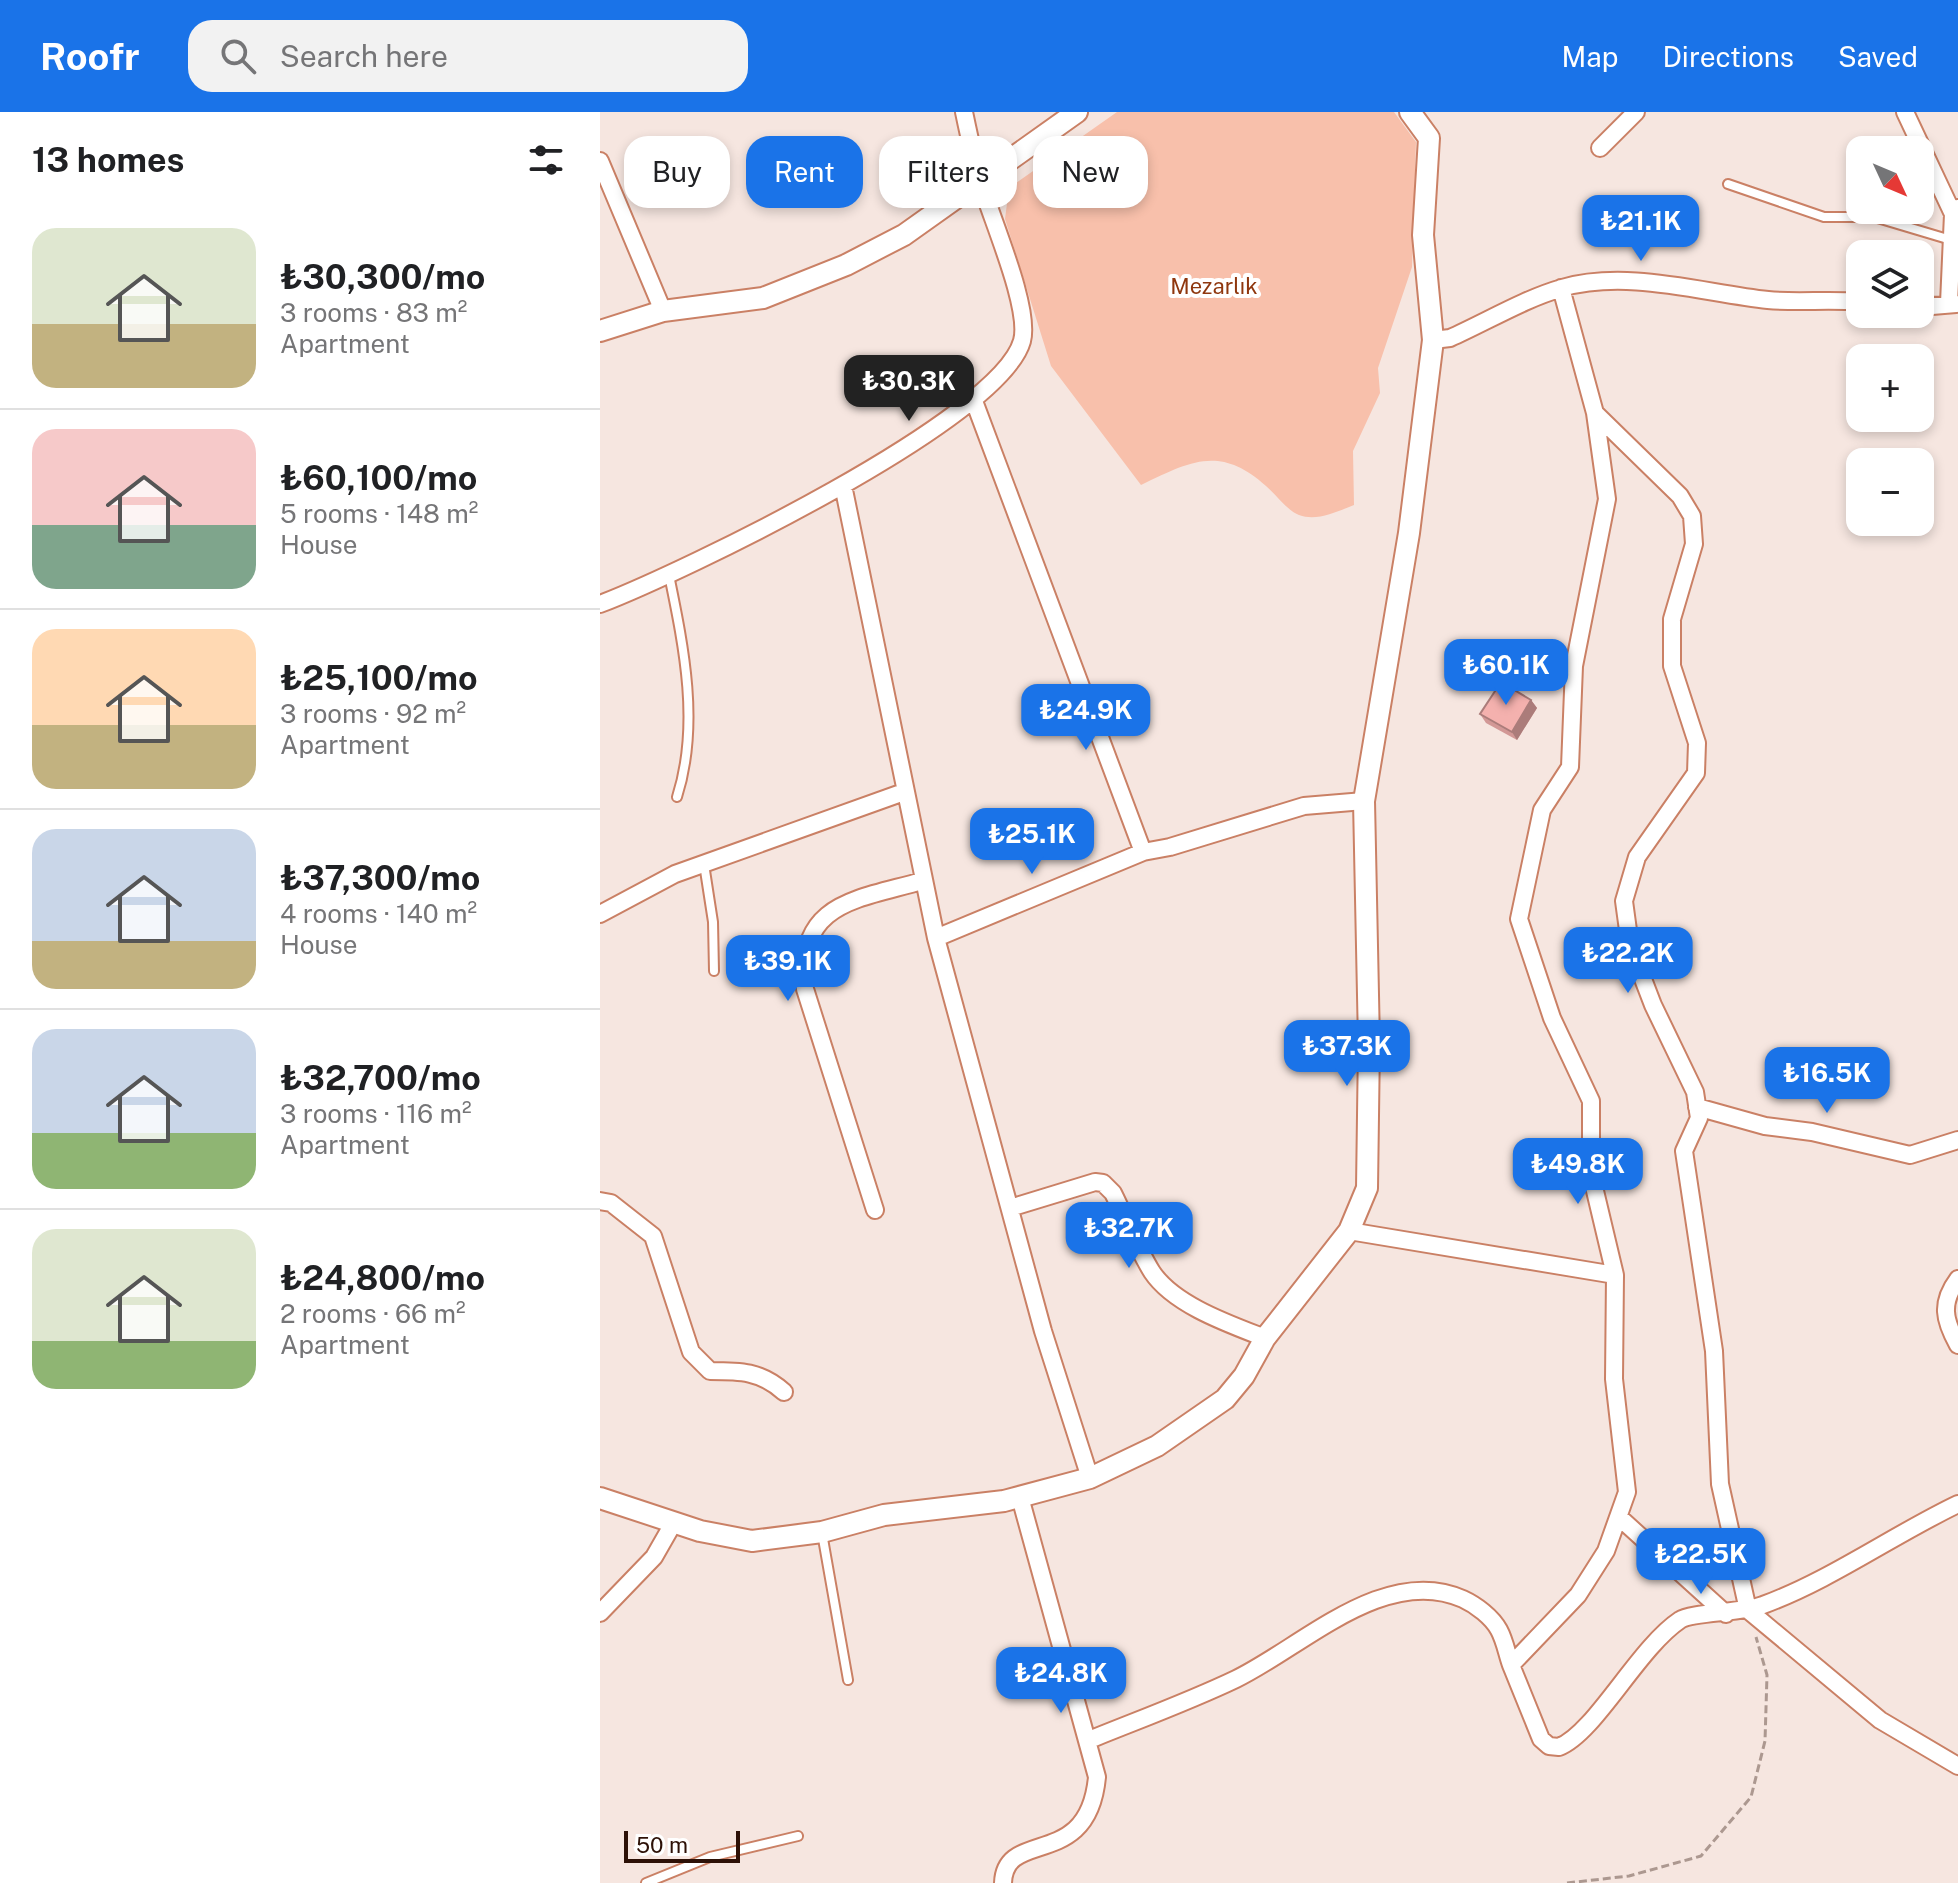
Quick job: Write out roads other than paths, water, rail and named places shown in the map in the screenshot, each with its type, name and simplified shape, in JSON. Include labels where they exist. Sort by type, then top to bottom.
[{"type":"street","points":[[964,112],[970,136]]},
{"type":"street","points":[[1017,155],[1077,112]]},
{"type":"street","points":[[600,1498],[674,1522],[752,1541],[822,1532],[884,1515],[1020,1497],[1090,1478],[1157,1446],[1225,1399],[1244,1376],[1265,1338],[1349,1231],[1367,1188],[1369,1043],[1364,801],[1409,533],[1433,340],[1423,235],[1429,138],[1410,112]]},
{"type":"street","points":[[1600,148],[1636,112]]},
{"type":"street","points":[[1905,112],[1956,211],[1951,240],[1953,304]]},
{"type":"street","points":[[600,161],[663,311]]},
{"type":"street","points":[[600,331],[663,311],[763,298],[846,265],[904,235],[942,208]]},
{"type":"street","points":[[600,604],[669,574],[843,485],[916,442],[974,401],[1000,375],[1022,340],[1019,299],[989,208]]},
{"type":"street","points":[[1433,340],[1450,338],[1561,288],[1598,282],[1641,283],[1773,301],[1846,301]]},
{"type":"street","points":[[1511,1665],[1578,1595],[1606,1551],[1627,1492],[1614,1379],[1615,1275],[1591,1174],[1591,1101],[1552,1018],[1519,919],[1542,810],[1570,767],[1574,666],[1607,499],[1595,413],[1561,288]]},
{"type":"street","points":[[974,401],[1143,852]]},
{"type":"street","points":[[1595,413],[1680,496],[1692,516],[1694,544],[1672,619],[1672,666],[1697,743],[1696,773],[1637,857],[1624,901],[1630,945],[1653,1005],[1695,1092],[1699,1118],[1684,1151],[1714,1351],[1720,1484],[1748,1610],[1880,1720],[1958,1766]]},
{"type":"street","points":[[843,485],[936,938],[1010,1208],[1090,1478]]},
{"type":"street","points":[[600,914],[630,895],[704,864],[904,792]]},
{"type":"street","points":[[936,938],[1143,852],[1170,847],[1304,806],[1364,801]]},
{"type":"street","points":[[875,1210],[805,989],[802,965],[811,932],[837,905],[922,881]]},
{"type":"street","points":[[1697,1107],[1765,1126],[1812,1132],[1910,1155],[1958,1140]]},
{"type":"street","points":[[1010,1208],[1095,1182],[1103,1183],[1113,1193],[1152,1272],[1163,1284],[1200,1308],[1265,1338]]},
{"type":"street","points":[[600,1201],[611,1203],[653,1236],[691,1352],[710,1371],[750,1371],[773,1382],[784,1392]]},
{"type":"street","points":[[1349,1231],[1615,1275]]},
{"type":"street","points":[[1958,1279],[1946,1299],[1944,1314],[1958,1345]]},
{"type":"street","points":[[1003,1883],[1005,1870],[1015,1856],[1064,1840],[1088,1816],[1097,1777],[1020,1497]]},
{"type":"street","points":[[1089,1740],[1238,1678],[1307,1636],[1387,1594],[1416,1589],[1448,1592],[1474,1604],[1499,1629],[1541,1739],[1549,1746],[1559,1747],[1579,1734],[1655,1639],[1683,1617],[1748,1610],[1919,1527],[1958,1504]]},
{"type":"street","points":[[1620,1518],[1726,1614]]},
{"type":"street","points":[[600,1613],[654,1557],[674,1522]]},
{"type":"lane","points":[[1728,184],[1824,217],[1874,217],[1951,240]]},
{"type":"lane","points":[[669,574],[683,655],[689,728],[687,756],[677,797]]},
{"type":"lane","points":[[704,864],[713,922],[714,971]]},
{"type":"lane","points":[[822,1532],[848,1680]]},
{"type":"lane","points":[[646,1883],[710,1857],[798,1836]]},
{"type":"park label","name":"Mezarlık","points":[[1214,286]]}]
